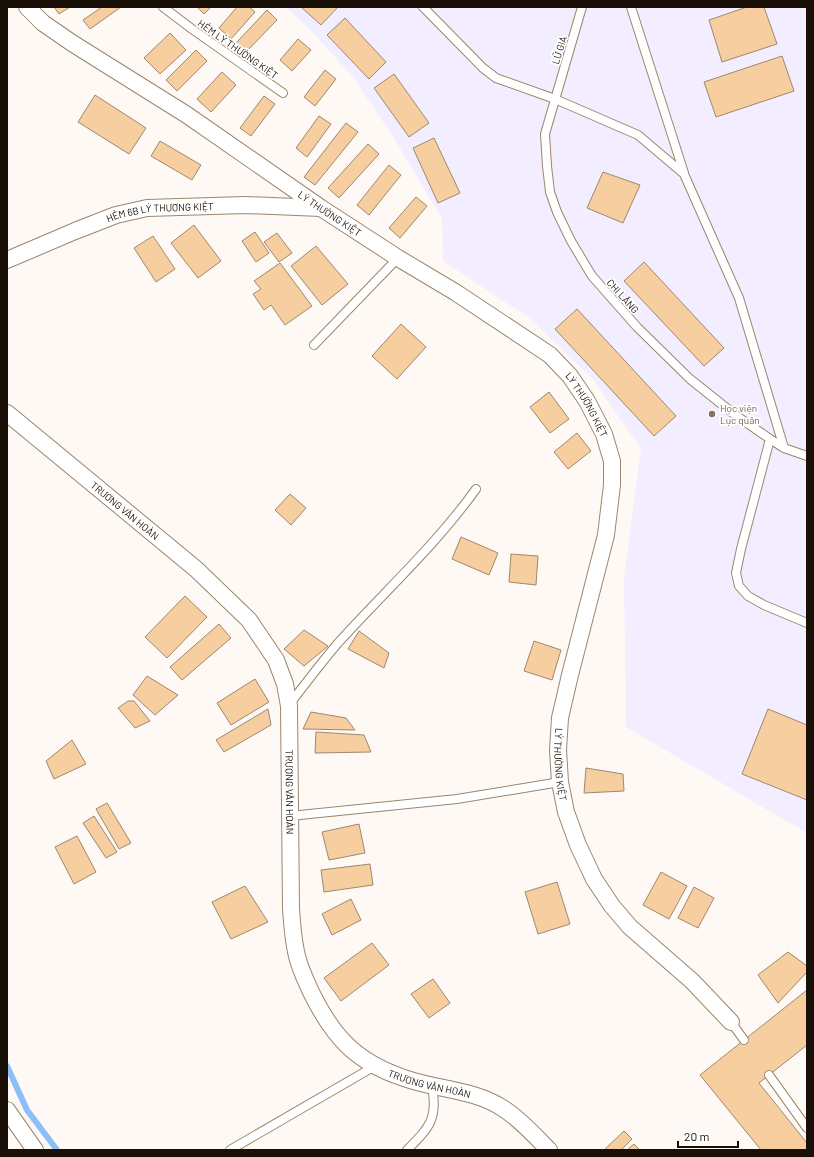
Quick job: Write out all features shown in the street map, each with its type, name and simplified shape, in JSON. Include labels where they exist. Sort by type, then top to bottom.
[{"type":"street","name":"LÝ THƯỜNG KIỆT","points":[[27,7],[43,23],[72,43],[187,115],[321,208],[398,258],[455,292],[550,355],[570,376],[587,401],[604,434],[612,461],[612,485],[606,535],[560,718],[558,750],[560,782],[566,812],[578,845],[594,879],[612,906],[630,927],[692,981],[731,1022]]},
{"type":"street","name":"HẺM 6B LÝ THƯƠNG KIỆT","points":[[7,260],[116,215],[146,208],[245,205],[321,208]]},
{"type":"street","name":"TRƯƠNG VĂN HOÀN","points":[[7,413],[196,569],[249,620],[276,660],[285,684],[289,706],[291,908],[293,936],[297,958],[304,977],[321,1013],[339,1038],[355,1053],[375,1066],[404,1078],[486,1099],[504,1109],[526,1127],[549,1150]]},
{"type":"street","points":[[7,1110],[35,1150]]},
{"type":"lane","name":"HẺM LÝ THƯỜNG KIỆT","points":[[163,7],[283,92]]},
{"type":"lane","points":[[423,7],[483,68],[496,78],[555,99],[602,118],[638,135],[684,174]]},
{"type":"lane","name":"LỮ GIA","points":[[555,99],[582,7]]},
{"type":"lane","points":[[631,7],[684,174],[739,298],[784,448]]},
{"type":"lane","name":"CHI LĂNG","points":[[555,99],[545,134],[550,192],[557,212],[571,241],[592,276],[637,327],[690,379],[770,440],[784,448],[807,456]]},
{"type":"lane","points":[[314,345],[398,258]]},
{"type":"lane","points":[[770,440],[736,573],[739,586],[748,596],[764,605],[807,623]]},
{"type":"lane","points":[[289,706],[338,644],[417,560],[476,489]]},
{"type":"lane","points":[[290,816],[457,799],[560,782]]},
{"type":"lane","points":[[731,1022],[744,1040]]},
{"type":"lane","points":[[230,1150],[375,1066]]},
{"type":"lane","points":[[769,1075],[807,1128]]},
{"type":"lane","points":[[407,1150],[431,1123],[435,1102],[432,1085]]},
{"type":"shaded area","name":"Học viện Lục quân","points":[[286,7],[807,7],[807,833],[626,727],[624,577],[641,449],[592,378],[528,317],[443,261],[442,218],[392,135],[352,76],[314,34]]},
{"type":"building","points":[[54,7],[70,7],[59,14]]},
{"type":"building","points":[[102,7],[121,7],[90,29],[83,20]]},
{"type":"building","points":[[197,7],[211,7],[204,14]]},
{"type":"building","points":[[237,7],[249,7],[255,12],[231,39],[219,28]]},
{"type":"building","points":[[301,7],[336,7],[337,8],[321,25]]},
{"type":"building","points":[[747,7],[764,7],[777,44],[722,62],[709,20]]},
{"type":"building","points":[[267,10],[277,20],[246,52],[236,43]]},
{"type":"building","points":[[345,18],[386,62],[369,79],[327,35]]},
{"type":"building","points":[[170,33],[186,50],[160,74],[144,58]]},
{"type":"building","points":[[298,39],[311,50],[292,71],[280,60]]},
{"type":"building","points":[[196,50],[207,61],[177,91],[166,80]]},
{"type":"building","points":[[782,56],[794,91],[716,117],[704,82]]},
{"type":"building","points":[[325,70],[336,79],[315,106],[304,97]]},
{"type":"building","points":[[222,72],[236,85],[211,112],[197,99]]},
{"type":"building","points":[[394,74],[429,123],[409,137],[374,88]]},
{"type":"building","points":[[95,95],[146,128],[129,154],[78,122]]},
{"type":"building","points":[[264,96],[275,104],[251,136],[240,128]]},
{"type":"building","points":[[319,116],[331,124],[307,157],[296,148]]},
{"type":"building","points":[[346,123],[358,132],[315,185],[304,177]]},
{"type":"building","points":[[434,138],[460,193],[438,203],[413,148]]},
{"type":"building","points":[[160,141],[201,165],[192,180],[151,156]]},
{"type":"building","points":[[368,144],[379,154],[339,198],[328,188]]},
{"type":"building","points":[[389,165],[401,175],[369,215],[357,205]]},
{"type":"building","points":[[603,172],[640,185],[623,223],[587,208]]},
{"type":"building","points":[[416,197],[427,206],[400,238],[389,228]]},
{"type":"building","points":[[194,225],[221,261],[198,278],[171,243]]},
{"type":"building","points":[[255,232],[269,253],[256,262],[242,241]]},
{"type":"building","points":[[277,233],[292,253],[279,262],[264,242]]},
{"type":"building","points":[[153,236],[175,269],[156,282],[134,248]]},
{"type":"building","points":[[316,246],[348,284],[322,305],[291,266]]},
{"type":"building","points":[[644,262],[724,348],[704,366],[624,281]]},
{"type":"building","points":[[280,263],[312,306],[285,325],[271,305],[264,310],[253,294],[261,289],[254,281]]},
{"type":"building","points":[[577,309],[676,416],[654,436],[555,329]]},
{"type":"building","points":[[401,324],[426,347],[397,379],[372,356]]},
{"type":"building","points":[[549,392],[569,419],[550,433],[530,407]]},
{"type":"building","points":[[577,433],[591,451],[568,469],[554,452]]},
{"type":"building","points":[[290,494],[306,508],[291,525],[275,510]]},
{"type":"building","points":[[461,537],[498,553],[489,575],[452,559]]},
{"type":"building","points":[[511,554],[538,556],[536,585],[509,582]]},
{"type":"building","points":[[185,596],[207,617],[167,658],[145,637]]},
{"type":"building","points":[[219,624],[231,638],[182,680],[170,667]]},
{"type":"building","points":[[304,630],[328,646],[304,666],[284,649]]},
{"type":"building","points":[[359,631],[389,653],[384,668],[348,649]]},
{"type":"building","points":[[534,641],[561,650],[552,680],[524,671]]},
{"type":"building","points":[[147,676],[178,695],[155,715],[133,695]]},
{"type":"building","points":[[255,679],[269,702],[231,725],[217,703]]},
{"type":"building","points":[[128,701],[134,701],[150,721],[135,728],[118,708]]},
{"type":"building","points":[[268,709],[271,725],[224,752],[216,740]]},
{"type":"building","points":[[768,709],[807,725],[807,800],[742,774]]},
{"type":"building","points":[[311,712],[346,718],[355,730],[303,729]]},
{"type":"building","points":[[316,732],[364,735],[371,752],[315,753]]},
{"type":"building","points":[[72,740],[86,764],[54,779],[46,761]]},
{"type":"building","points":[[586,768],[623,774],[624,791],[584,793]]},
{"type":"building","points":[[107,803],[131,843],[119,849],[96,809]]},
{"type":"building","points":[[94,816],[117,852],[106,858],[83,823]]},
{"type":"building","points":[[359,824],[365,853],[329,860],[322,832]]},
{"type":"building","points":[[77,836],[96,872],[74,884],[55,847]]},
{"type":"building","points":[[370,864],[373,885],[324,892],[321,870]]},
{"type":"building","points":[[661,872],[687,886],[669,919],[643,905]]},
{"type":"building","points":[[557,882],[570,924],[538,934],[525,892]]},
{"type":"building","points":[[245,886],[268,922],[231,939],[212,902]]},
{"type":"building","points":[[694,887],[714,898],[698,928],[678,918]]},
{"type":"building","points":[[351,899],[361,920],[332,935],[322,914]]},
{"type":"building","points":[[372,943],[389,965],[341,1001],[324,978]]},
{"type":"building","points":[[788,952],[807,966],[807,972],[778,1003],[758,975]]},
{"type":"building","points":[[433,979],[450,1003],[429,1018],[411,994]]},
{"type":"building","points":[[807,990],[807,1045],[759,1083],[807,1143],[807,1150],[761,1150],[700,1075]]},
{"type":"building","points":[[624,1131],[632,1139],[621,1150],[604,1150]]},
{"type":"building","points":[[634,1144],[640,1150],[627,1150]]},
{"type":"waterway","points":[[7,1066],[27,1110],[57,1150]]},
{"type":"place","name":"Học viện Lục quân","points":[[712,414]]}]
